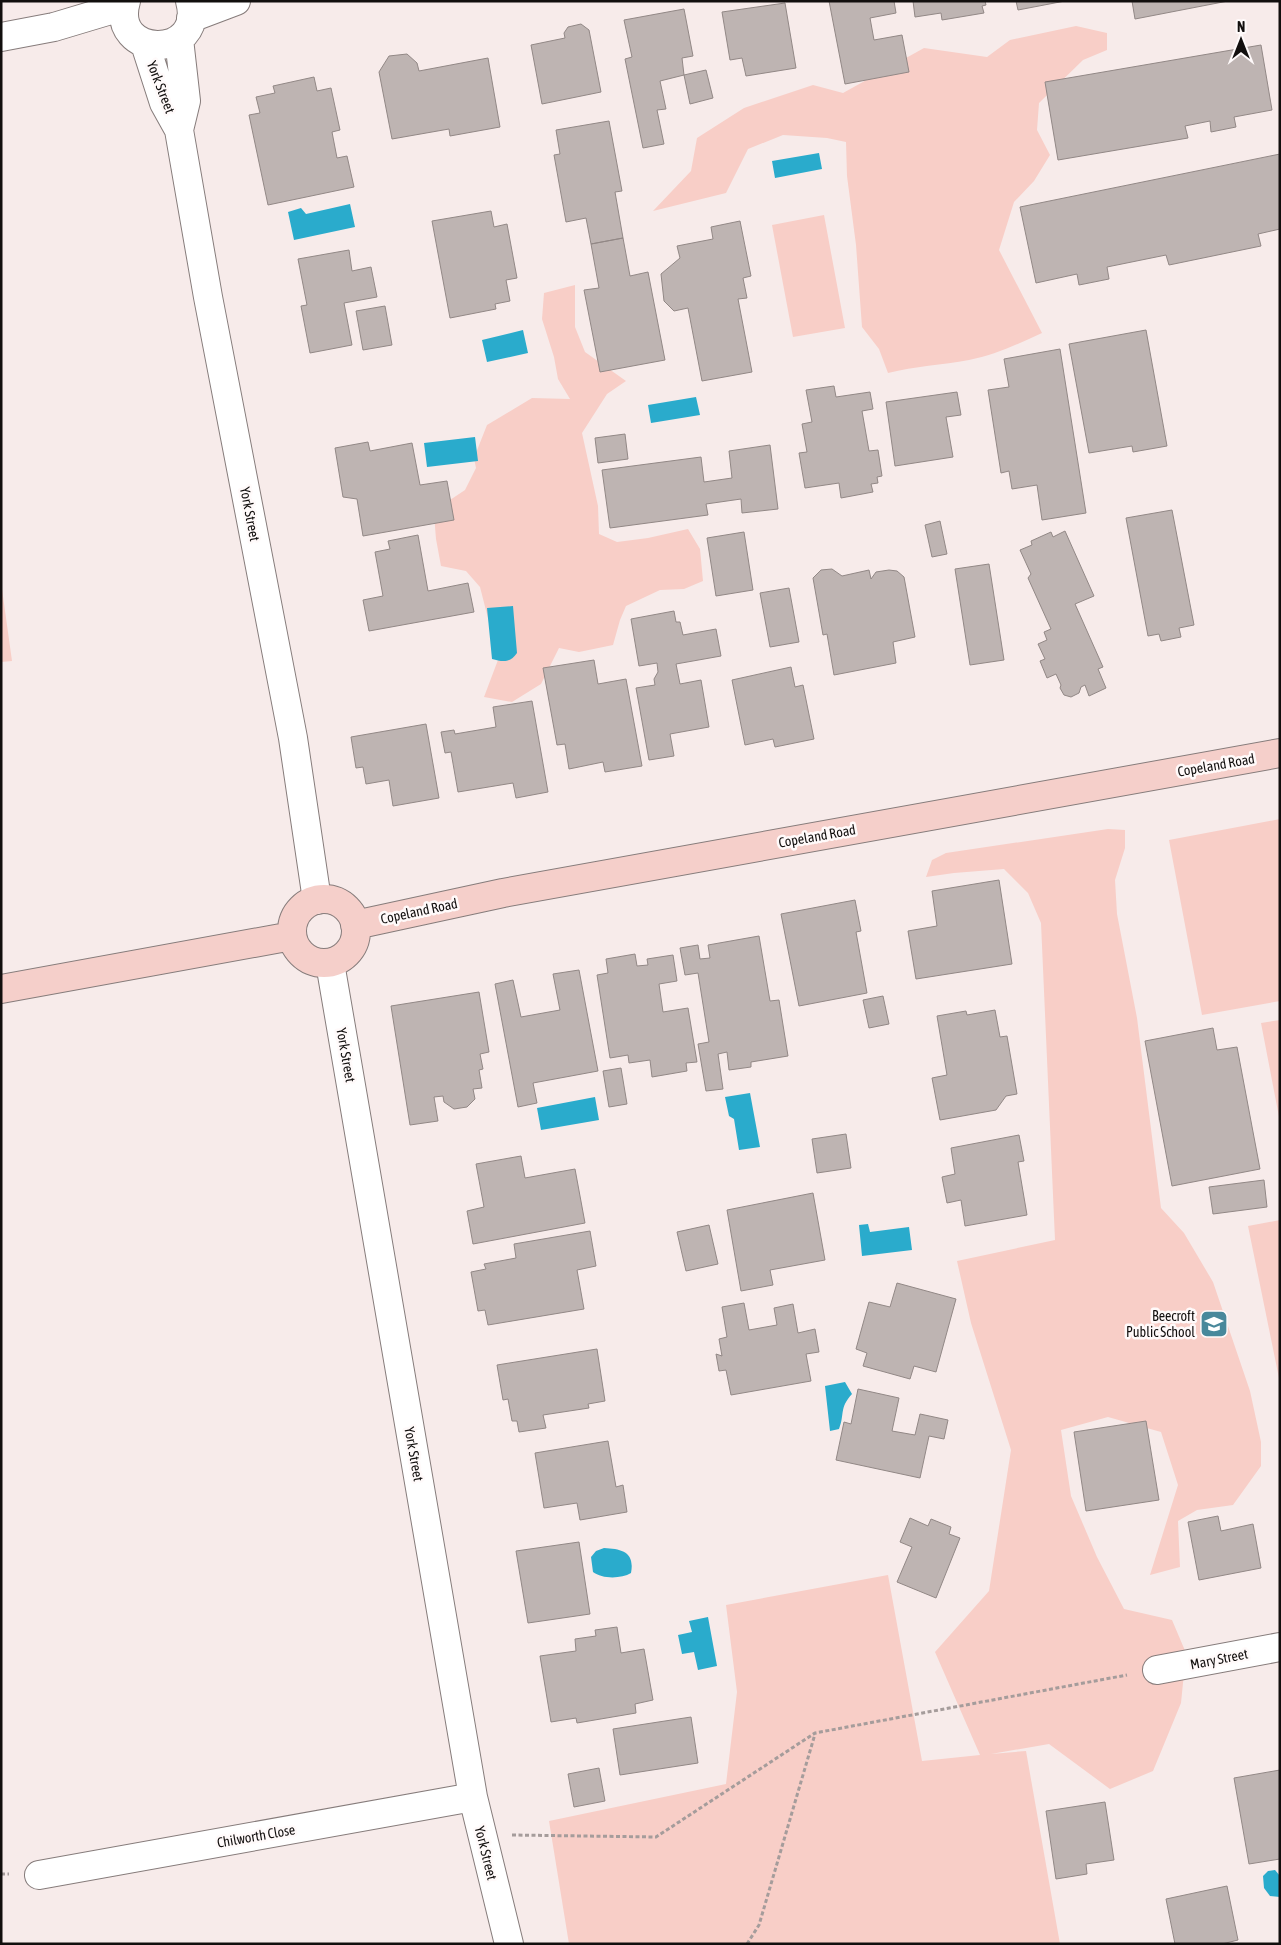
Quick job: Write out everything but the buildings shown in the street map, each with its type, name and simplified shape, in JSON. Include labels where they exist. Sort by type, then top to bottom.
[{"type":"main road","name":"Copeland Road","points":[[356,925],[504,893],[1280,753]]},
{"type":"main road","points":[[330,899],[342,904],[350,913],[356,925],[356,934],[350,949],[337,960],[330,962],[315,962],[302,955],[297,950],[292,936],[293,920],[297,913],[302,907],[317,900],[330,899]]},
{"type":"main road","points":[[1,989],[292,936]]},
{"type":"street","points":[[1,36],[54,27],[125,10],[133,36],[145,44],[164,45],[186,19],[236,1]]},
{"type":"street","name":"York Street","points":[[179,130],[186,101],[186,19]]},
{"type":"street","name":"York Street","points":[[145,44],[164,103],[179,130],[208,297],[293,738],[317,900]]},
{"type":"street","name":"York Street","points":[[330,962],[473,1797],[509,1944]]},
{"type":"street","name":"Mary Street","points":[[1157,1670],[1280,1647]]},
{"type":"street","name":"Chilworth Close","points":[[39,1875],[473,1797]]},
{"type":"path","points":[[482,1834],[656,1838],[815,1733],[1157,1670]]},
{"type":"path","points":[[747,1944],[759,1925],[815,1733]]},
{"type":"shaded area","points":[[1076,26],[1107,33],[1107,50],[1083,60],[1039,103],[1037,130],[1050,155],[1034,181],[1014,202],[999,250],[1042,333],[1015,345],[969,360],[888,373],[879,349],[862,327],[856,245],[847,176],[846,142],[827,138],[783,135],[748,149],[726,193],[653,211],[691,171],[697,138],[744,108],[813,85],[843,93],[924,48],[987,57],[1010,40]]},
{"type":"shaded area","points":[[824,215],[845,328],[793,337],[772,225]]},
{"type":"shaded area","points":[[575,285],[575,327],[585,352],[626,381],[607,394],[582,433],[598,506],[599,534],[617,542],[648,538],[688,529],[700,549],[703,581],[684,589],[660,590],[626,606],[613,645],[579,652],[559,648],[541,684],[512,702],[484,697],[501,652],[491,630],[480,587],[466,571],[441,566],[434,514],[444,504],[465,490],[476,468],[474,458],[487,425],[532,398],[570,399],[558,379],[554,357],[542,319],[544,293]]},
{"type":"shaded area","points":[[1,582],[12,661],[1,662]]},
{"type":"shaded area","points":[[1280,819],[1280,1001],[1202,1015],[1169,840]]},
{"type":"shaded area","points":[[1108,829],[1125,830],[1125,848],[1115,880],[1117,914],[1137,1018],[1161,1208],[1184,1233],[1213,1282],[1250,1391],[1261,1442],[1261,1466],[1233,1505],[1197,1510],[1178,1521],[1180,1567],[1150,1575],[1178,1485],[1161,1432],[1108,1417],[1061,1430],[1071,1496],[1097,1557],[1124,1609],[1172,1620],[1186,1653],[1181,1703],[1153,1771],[1110,1789],[1049,1744],[991,1754],[1026,1751],[1060,1944],[569,1944],[549,1821],[726,1784],[737,1692],[726,1605],[888,1575],[922,1761],[980,1755],[935,1652],[989,1591],[1011,1450],[971,1323],[957,1261],[1055,1240],[1041,923],[1028,893],[1004,869],[926,877],[932,860],[946,853]]},
{"type":"shaded area","points":[[1280,1020],[1280,1122],[1261,1023]]},
{"type":"shaded area","points":[[1280,1220],[1280,1383],[1248,1226]]},
{"type":"water","points":[[819,153],[822,169],[775,178],[772,161]]},
{"type":"water","points":[[350,204],[355,227],[294,240],[288,212],[301,208],[306,214]]},
{"type":"water","points":[[523,330],[528,353],[487,362],[482,340]]},
{"type":"water","points":[[696,397],[700,415],[651,423],[648,405]]},
{"type":"water","points":[[475,437],[478,461],[427,467],[424,443]]},
{"type":"water","points":[[513,606],[517,653],[512,659],[506,661],[492,659],[487,608]]},
{"type":"water","points":[[750,1093],[760,1147],[739,1150],[734,1119],[729,1116],[725,1097]]},
{"type":"water","points":[[595,1097],[599,1120],[541,1130],[537,1108]]},
{"type":"water","points":[[868,1224],[870,1232],[909,1227],[912,1250],[862,1256],[859,1225]]},
{"type":"water","points":[[845,1382],[852,1394],[845,1403],[839,1429],[830,1431],[825,1386]]},
{"type":"water","points":[[604,1548],[616,1549],[626,1553],[631,1560],[631,1573],[612,1577],[601,1576],[593,1572],[591,1557],[596,1551]]},
{"type":"water","points":[[708,1617],[717,1666],[698,1670],[694,1652],[682,1654],[678,1635],[692,1632],[689,1621]]},
{"type":"water","points":[[1275,1870],[1280,1876],[1280,1897],[1270,1896],[1264,1888],[1263,1876],[1268,1871]]},
{"type":"place","name":"Beecroft Public School","points":[[1214,1324]]}]
